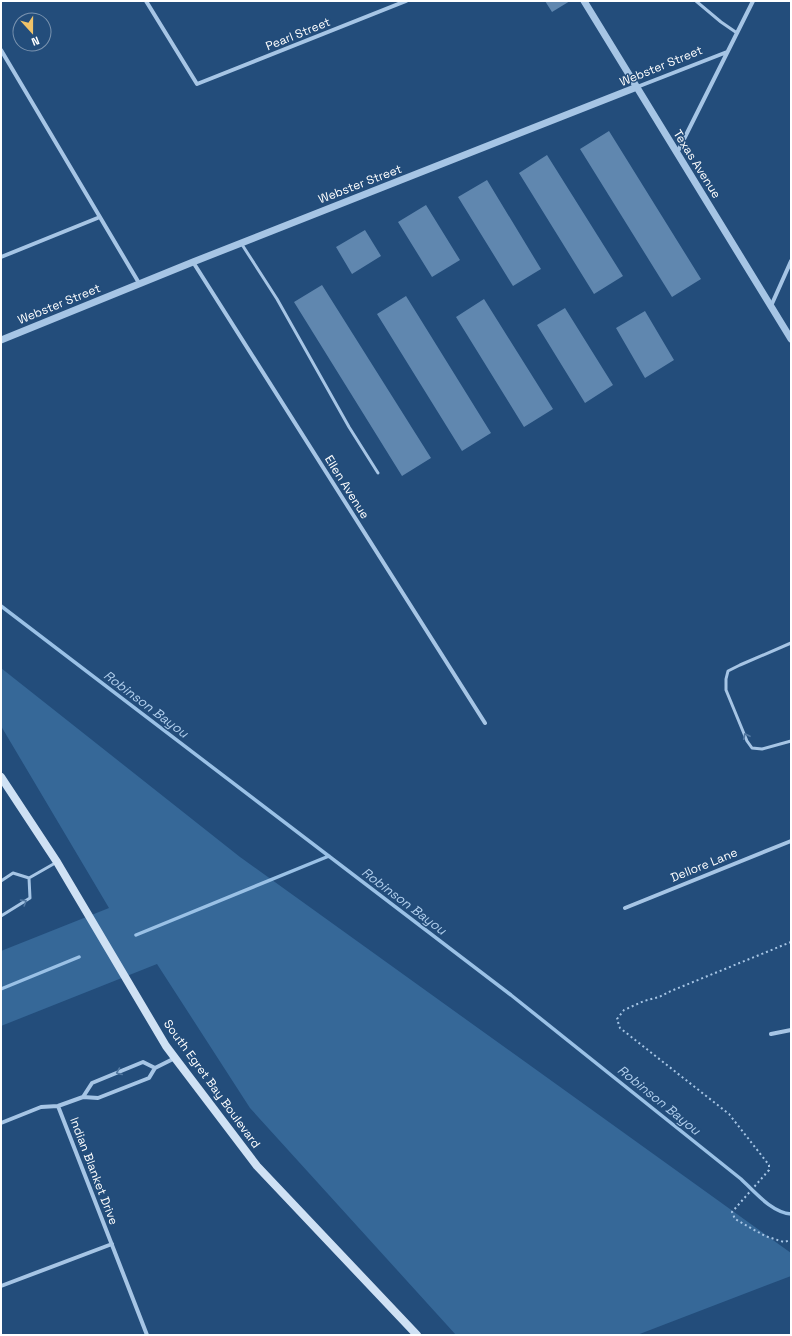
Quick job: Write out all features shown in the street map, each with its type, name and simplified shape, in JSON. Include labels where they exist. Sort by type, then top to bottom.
[{"type":"main road","name":"South Egret Bay Boulevard","points":[[1,777],[56,862],[175,1058],[257,1166],[417,1335]]},
{"type":"street","name":"Pearl Street","points":[[146,1],[197,84],[406,1]]},
{"type":"street","name":"Texas Avenue","points":[[584,1],[791,339]]},
{"type":"street","points":[[677,153],[753,1]]},
{"type":"street","points":[[1,50],[139,283]]},
{"type":"street","name":"Webster Street","points":[[1,340],[139,283],[728,52]]},
{"type":"street","points":[[1,257],[100,217]]},
{"type":"street","points":[[771,306],[791,261]]},
{"type":"street","name":"Ellen Avenue","points":[[193,262],[485,723]]},
{"type":"street","name":"Dellore Lane","points":[[625,908],[791,841]]},
{"type":"street","points":[[771,1034],[791,1030]]},
{"type":"street","points":[[1,1123],[41,1107],[58,1106],[82,1097],[98,1098],[149,1078],[155,1068],[175,1058]]},
{"type":"street","points":[[82,1097],[92,1082],[143,1062],[155,1068]]},
{"type":"street","name":"Indian Blanket Drive","points":[[58,1106],[147,1335]]},
{"type":"street","name":"Indian Blanket Drive","points":[[1,1286],[112,1244]]},
{"type":"lane","points":[[696,1],[737,33]]},
{"type":"lane","points":[[241,243],[277,299],[349,427],[378,473]]},
{"type":"lane","points":[[791,643],[728,671],[726,690],[752,748],[762,749],[791,741]]},
{"type":"lane","points":[[1,881],[13,873],[29,878],[56,862]]},
{"type":"lane","points":[[1,916],[30,898],[29,878]]},
{"type":"path","points":[[791,942],[624,1010],[617,1019],[620,1028],[729,1114],[768,1165],[769,1170],[732,1212],[735,1219],[765,1236],[784,1242],[791,1240]]},
{"type":"shaded area","points":[[1,668],[240,857],[791,1253],[791,1276],[637,1335],[456,1335],[250,1108],[157,964],[1,1026],[1,951],[109,908],[1,726]]},
{"type":"building","points":[[545,1],[570,1],[552,12]]},
{"type":"building","points":[[609,131],[701,279],[672,297],[580,149]]},
{"type":"building","points":[[547,155],[623,276],[594,294],[519,173]]},
{"type":"building","points":[[487,180],[541,269],[513,286],[458,197]]},
{"type":"building","points":[[426,205],[460,260],[432,277],[398,222]]},
{"type":"building","points":[[365,230],[381,256],[352,274],[336,247]]},
{"type":"building","points":[[322,285],[431,458],[402,476],[294,302]]},
{"type":"building","points":[[406,296],[491,433],[462,451],[377,314]]},
{"type":"building","points":[[484,299],[553,409],[524,427],[456,317]]},
{"type":"building","points":[[565,308],[613,385],[585,403],[537,325]]},
{"type":"building","points":[[645,311],[674,360],[645,378],[616,328]]},
{"type":"waterway","name":"Robinson Bayou","points":[[1,606],[511,995],[741,1179],[764,1201],[777,1210],[791,1214]]},
{"type":"waterway","points":[[136,935],[329,856]]},
{"type":"waterway","points":[[1,989],[79,957]]}]
